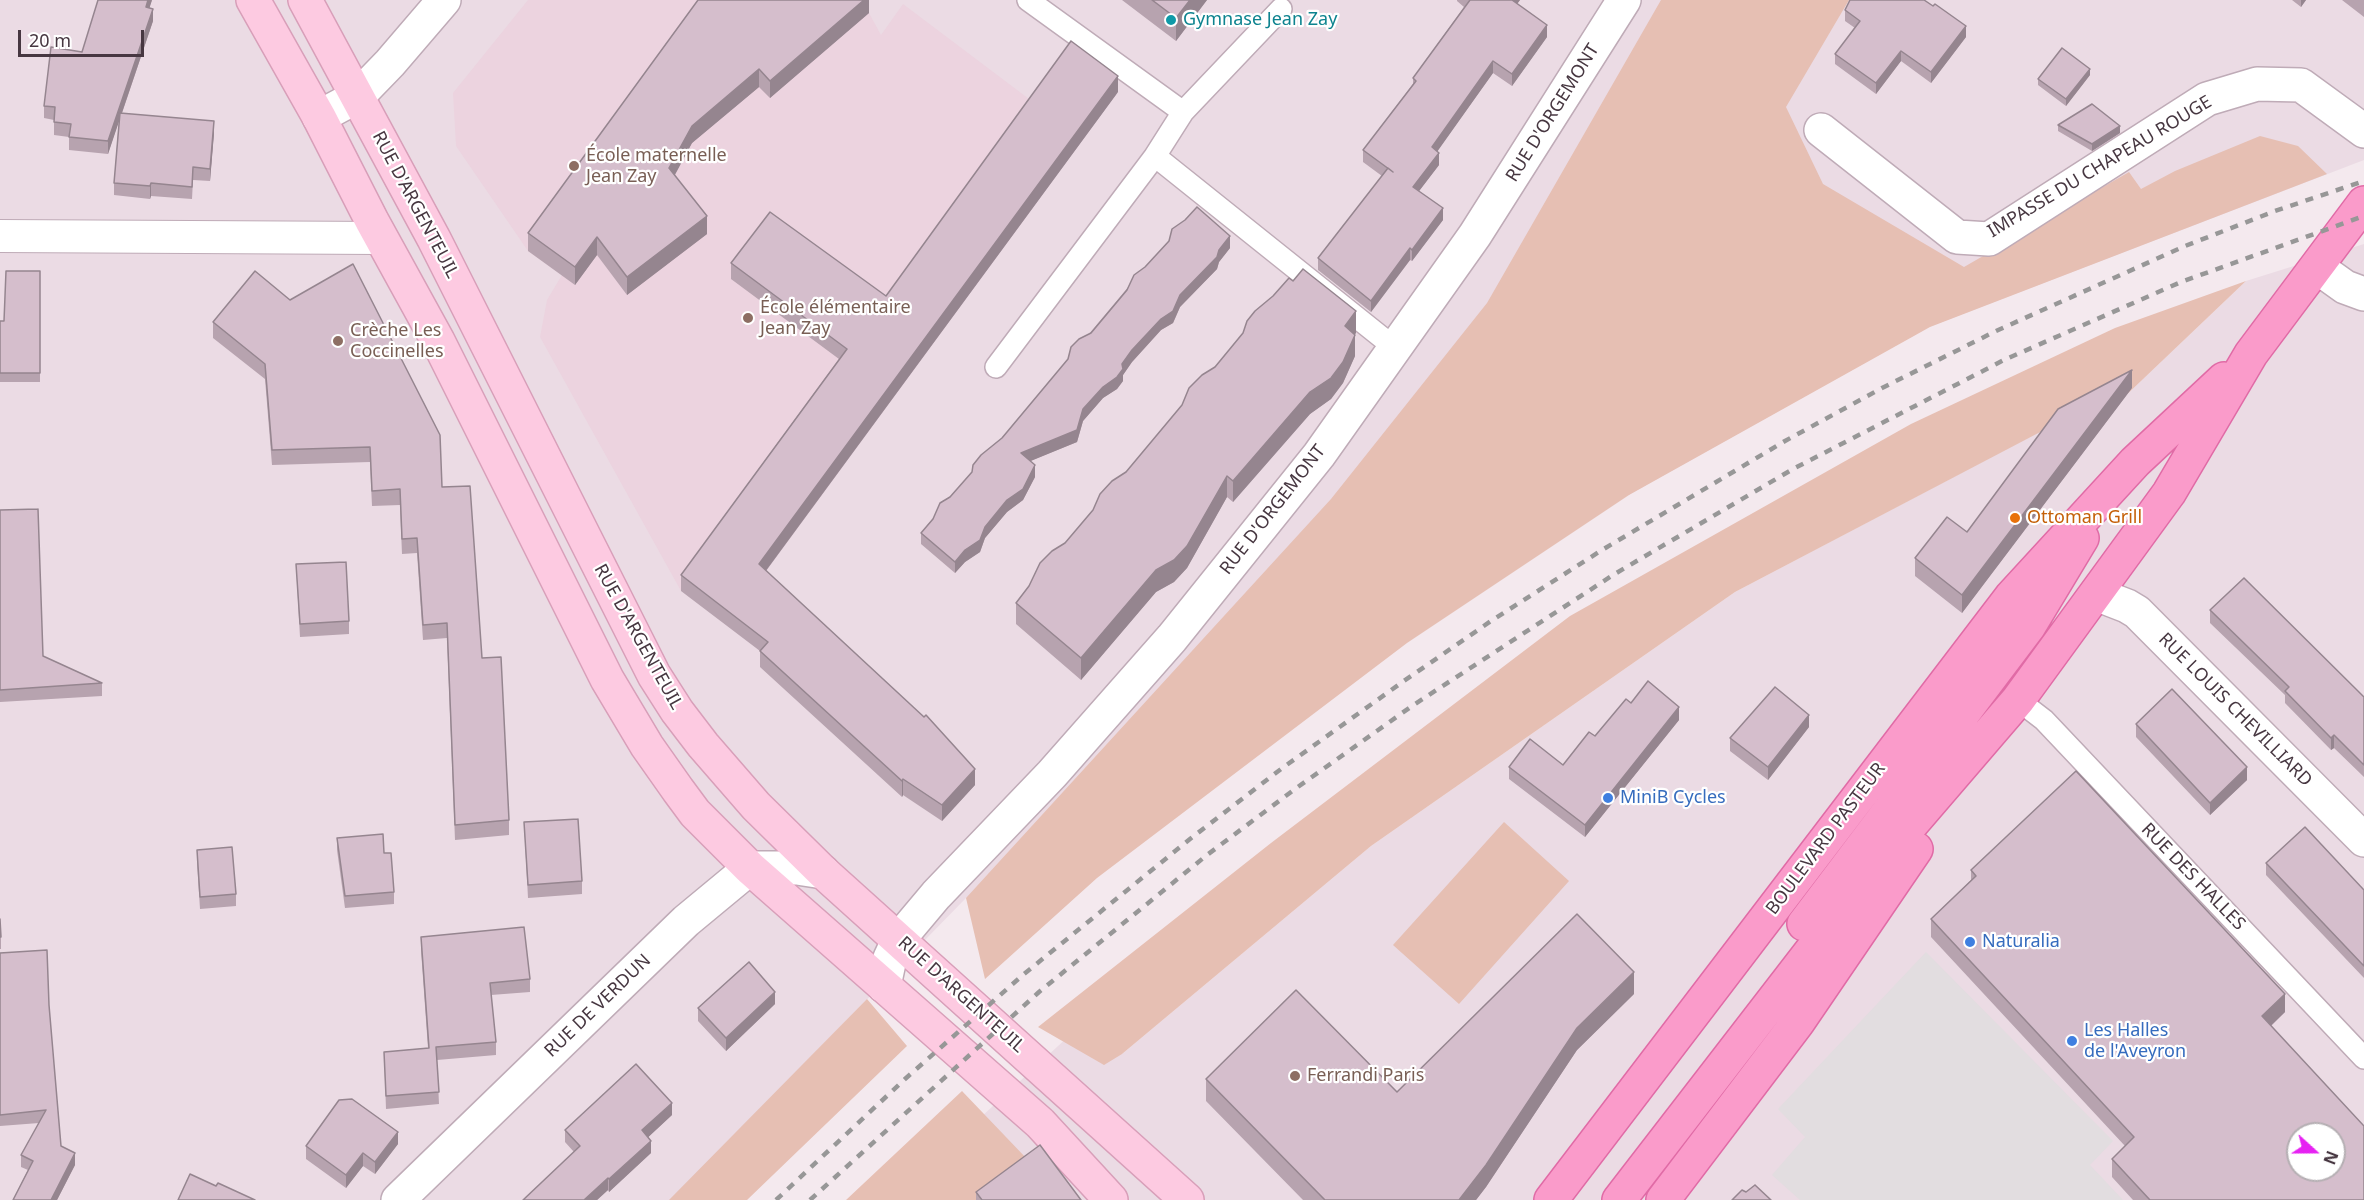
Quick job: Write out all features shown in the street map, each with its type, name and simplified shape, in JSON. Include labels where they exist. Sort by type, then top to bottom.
[{"type":"main road","points":[[253,0],[319,117],[381,238],[438,341],[608,679],[653,755],[695,813],[750,868],[1040,1122],[1111,1200]]},
{"type":"main road","name":"RUE D'ARGENTEUIL","points":[[304,0],[434,239],[654,675],[690,728],[756,806],[823,872],[1187,1200]]},
{"type":"main road","name":"BOULEVARD PASTEUR","points":[[1663,1200],[1798,1022],[2011,709],[2169,493],[2251,354],[2364,203]]},
{"type":"main road","name":"BOULEVARD PASTEUR","points":[[1551,1200],[2011,597],[2135,462],[2251,354]]},
{"type":"main road","name":"BOULEVARD PASTEUR","points":[[1594,1200],[2029,626],[2111,487]]},
{"type":"main road","name":"BOULEVARD PASTEUR","points":[[1619,1200],[1890,849],[2011,709]]},
{"type":"street","points":[[319,117],[358,96],[390,63],[444,0]]},
{"type":"street","name":"RUE D'ORGEMONT","points":[[884,986],[890,958],[899,939],[936,895],[1052,774],[1172,638],[1319,455],[1475,235],[1624,0]]},
{"type":"street","name":"IMPASSE DU CHAPEAU ROUGE","points":[[1821,130],[1958,237],[1989,239],[2207,99],[2257,84],[2301,85],[2364,131]]},
{"type":"street","points":[[0,236],[381,238]]},
{"type":"street","points":[[2317,267],[2345,287],[2364,294]]},
{"type":"street","name":"RUE LOUIS CHEVILLIARD","points":[[2096,594],[2137,612],[2364,840]]},
{"type":"street","points":[[750,868],[797,868],[823,872]]},
{"type":"street","name":"RUE DE VERDUN","points":[[398,1200],[686,921],[750,868]]},
{"type":"lane","points":[[1028,0],[1184,112]]},
{"type":"lane","points":[[996,367],[1155,156],[1184,112],[1281,9]]},
{"type":"lane","points":[[1155,156],[1395,348]]},
{"type":"lane","name":"RUE DES HALLES","points":[[2011,709],[2044,720],[2364,1058]]},
{"type":"shaded area","points":[[0,0],[2364,0],[2364,160],[1929,327],[1455,592],[966,898],[671,1200],[0,1200]]},
{"type":"shaded area","name":"École élémentaire Jean Zay","points":[[528,0],[857,0],[869,13],[881,35],[903,4],[1037,105],[681,591],[540,337],[547,300],[562,275],[528,251],[456,146],[453,93]]},
{"type":"shaded area","points":[[1661,0],[1849,0],[1786,107],[1823,184],[1964,267],[2129,172],[2141,189],[2175,171],[2260,136],[2298,146],[2327,174],[1930,327],[1629,495],[1407,643],[1097,878],[985,979],[966,898],[1331,499],[1487,303]]},
{"type":"shaded area","points":[[2364,244],[2364,1200],[891,1200],[1083,1023],[1122,1054],[1371,846],[1735,592],[2107,396],[2119,402],[2246,281]]},
{"type":"shaded area","points":[[2246,281],[2119,402],[2107,397],[1735,592],[1371,846],[1122,1054],[1104,1065],[1038,1027],[1271,843],[1570,616],[1911,424],[2115,328]]},
{"type":"shaded area","points":[[1504,822],[1569,881],[1459,1004],[1393,945]]},
{"type":"shaded area","points":[[1926,952],[2113,1141],[2090,1165],[2123,1200],[1800,1200],[1772,1175],[1805,1137],[1778,1109]]},
{"type":"shaded area","points":[[867,999],[907,1046],[747,1200],[669,1200]]},
{"type":"shaded area","points":[[962,1091],[1027,1159],[976,1200],[846,1200]]},
{"type":"building","points":[[98,0],[148,0],[146,7],[153,9],[108,141],[69,137],[71,124],[54,122],[55,107],[44,106],[51,47],[82,52]]},
{"type":"building","points":[[698,0],[864,0],[770,81],[759,69],[692,126],[669,168],[707,216],[627,277],[597,237],[575,267],[528,233]]},
{"type":"building","points":[[1152,0],[1190,0],[1176,18]]},
{"type":"building","points":[[1470,0],[1512,0],[1547,25],[1512,74],[1493,61],[1432,147],[1439,153],[1413,187],[1443,208],[1371,301],[1318,258],[1388,168],[1363,150],[1416,81],[1413,78]]},
{"type":"building","points":[[1850,0],[1924,0],[1933,6],[1935,4],[1966,26],[1931,72],[1901,51],[1876,83],[1835,54],[1860,21],[1845,10]]},
{"type":"building","points":[[1071,41],[1118,76],[759,564],[924,717],[926,715],[975,769],[942,805],[903,779],[902,781],[760,651],[768,642],[681,575],[847,349],[731,263],[770,212],[886,296]]},
{"type":"building","points":[[2062,48],[2090,69],[2066,99],[2038,79]]},
{"type":"building","points":[[2092,104],[2120,126],[2092,144],[2058,125]]},
{"type":"building","points":[[120,113],[214,121],[210,169],[193,167],[192,187],[151,183],[150,186],[114,183]]},
{"type":"building","points":[[1197,207],[1230,236],[1219,250],[1217,257],[1180,295],[1173,311],[1161,319],[1132,350],[1122,364],[1123,369],[1117,377],[1103,387],[1083,409],[1077,430],[1021,453],[1035,465],[1023,489],[1007,500],[985,527],[980,540],[965,550],[955,562],[921,533],[933,519],[940,503],[950,497],[972,472],[973,465],[981,455],[1002,438],[1068,359],[1071,347],[1079,339],[1091,333],[1127,290],[1134,275],[1145,267],[1169,241],[1172,229],[1185,220]]},
{"type":"building","points":[[353,264],[440,435],[442,487],[470,486],[482,658],[501,657],[509,820],[455,825],[447,623],[423,625],[417,538],[402,539],[400,489],[372,491],[370,447],[272,450],[265,364],[213,322],[255,271],[290,300]]},
{"type":"building","points":[[1303,269],[1356,311],[1345,326],[1355,335],[1343,362],[1331,378],[1310,392],[1233,481],[1227,476],[1187,546],[1174,560],[1156,570],[1081,658],[1016,603],[1029,586],[1040,563],[1052,551],[1065,543],[1093,510],[1100,494],[1112,481],[1126,472],[1182,405],[1189,388],[1202,375],[1215,367],[1243,333],[1247,321],[1255,311],[1289,278],[1293,281]]},
{"type":"building","points":[[6,271],[40,271],[40,373],[0,373],[0,321],[4,321]]},
{"type":"building","points":[[2132,370],[1962,595],[1915,558],[1947,517],[1967,532],[2058,409]]},
{"type":"building","points":[[38,509],[43,656],[102,683],[0,690],[0,510]]},
{"type":"building","points":[[346,562],[349,621],[300,624],[296,564]]},
{"type":"building","points":[[2244,578],[2364,697],[2364,765],[2334,735],[2331,738],[2285,691],[2289,687],[2210,610]]},
{"type":"building","points":[[1648,681],[1679,707],[1585,825],[1509,767],[1530,739],[1563,765],[1589,732],[1595,736],[1626,699],[1631,703]]},
{"type":"building","points":[[1775,687],[1809,715],[1768,767],[1730,738]]},
{"type":"building","points":[[2172,689],[2247,767],[2210,803],[2136,724]]},
{"type":"building","points":[[2076,771],[2285,994],[2262,1016],[2364,1126],[2364,1200],[2150,1200],[2112,1159],[2134,1137],[1931,919],[1976,876],[1971,870]]},
{"type":"building","points":[[578,819],[582,881],[528,885],[524,822]]},
{"type":"building","points":[[2305,827],[2364,890],[2364,966],[2266,863]]},
{"type":"building","points":[[383,834],[384,853],[391,853],[394,892],[345,896],[337,838]]},
{"type":"building","points":[[232,847],[236,894],[200,897],[197,850]]},
{"type":"building","name":"Ferrandi Paris","points":[[1577,914],[1634,972],[1577,1028],[1486,1165],[1459,1200],[1325,1200],[1206,1079],[1296,990],[1397,1092]]},
{"type":"building","points":[[524,927],[530,979],[490,983],[496,1042],[436,1047],[439,1092],[386,1096],[384,1052],[429,1048],[421,937]]},
{"type":"building","points":[[47,950],[49,1005],[61,1146],[75,1153],[51,1200],[13,1200],[33,1161],[21,1155],[46,1110],[0,1115],[0,953]]},
{"type":"building","points":[[749,962],[775,992],[726,1038],[698,1008]]},
{"type":"building","points":[[636,1064],[672,1103],[642,1130],[651,1141],[584,1200],[523,1200],[580,1146],[565,1130]]},
{"type":"building","points":[[352,1099],[398,1132],[375,1162],[363,1153],[346,1175],[306,1146],[339,1100]]},
{"type":"building","points":[[1040,1145],[1081,1200],[982,1200],[976,1192]]},
{"type":"building","points":[[190,1174],[216,1186],[218,1183],[255,1200],[178,1200]]},
{"type":"building","points":[[1755,1185],[1771,1200],[1732,1200],[1742,1190],[1746,1192]]},
{"type":"railway","points":[[776,1200],[905,1079],[1024,974],[1190,839],[1281,769],[1491,621],[1602,550],[1785,441],[1882,388],[1996,331],[2185,246],[2275,211],[2364,181]]},
{"type":"railway","points":[[810,1200],[1039,992],[1207,855],[1412,706],[1613,575],[1793,469],[2004,360],[2181,282],[2364,216]]},
{"type":"place","name":"Gymnase Jean Zay","points":[[1171,20]]},
{"type":"place","name":"École maternelle Jean Zay","points":[[574,166]]},
{"type":"place","name":"École élémentaire Jean Zay","points":[[748,318]]},
{"type":"place","name":"Crèche Les Coccinelles","points":[[338,341]]},
{"type":"place","name":"Ottoman Grill","points":[[2015,518]]},
{"type":"place","name":"MiniB Cycles","points":[[1608,798]]},
{"type":"place","name":"Naturalia","points":[[1970,942]]},
{"type":"place","name":"Les Halles de l'Aveyron","points":[[2072,1041]]},
{"type":"place","name":"Ferrandi Paris","points":[[1295,1076]]}]
